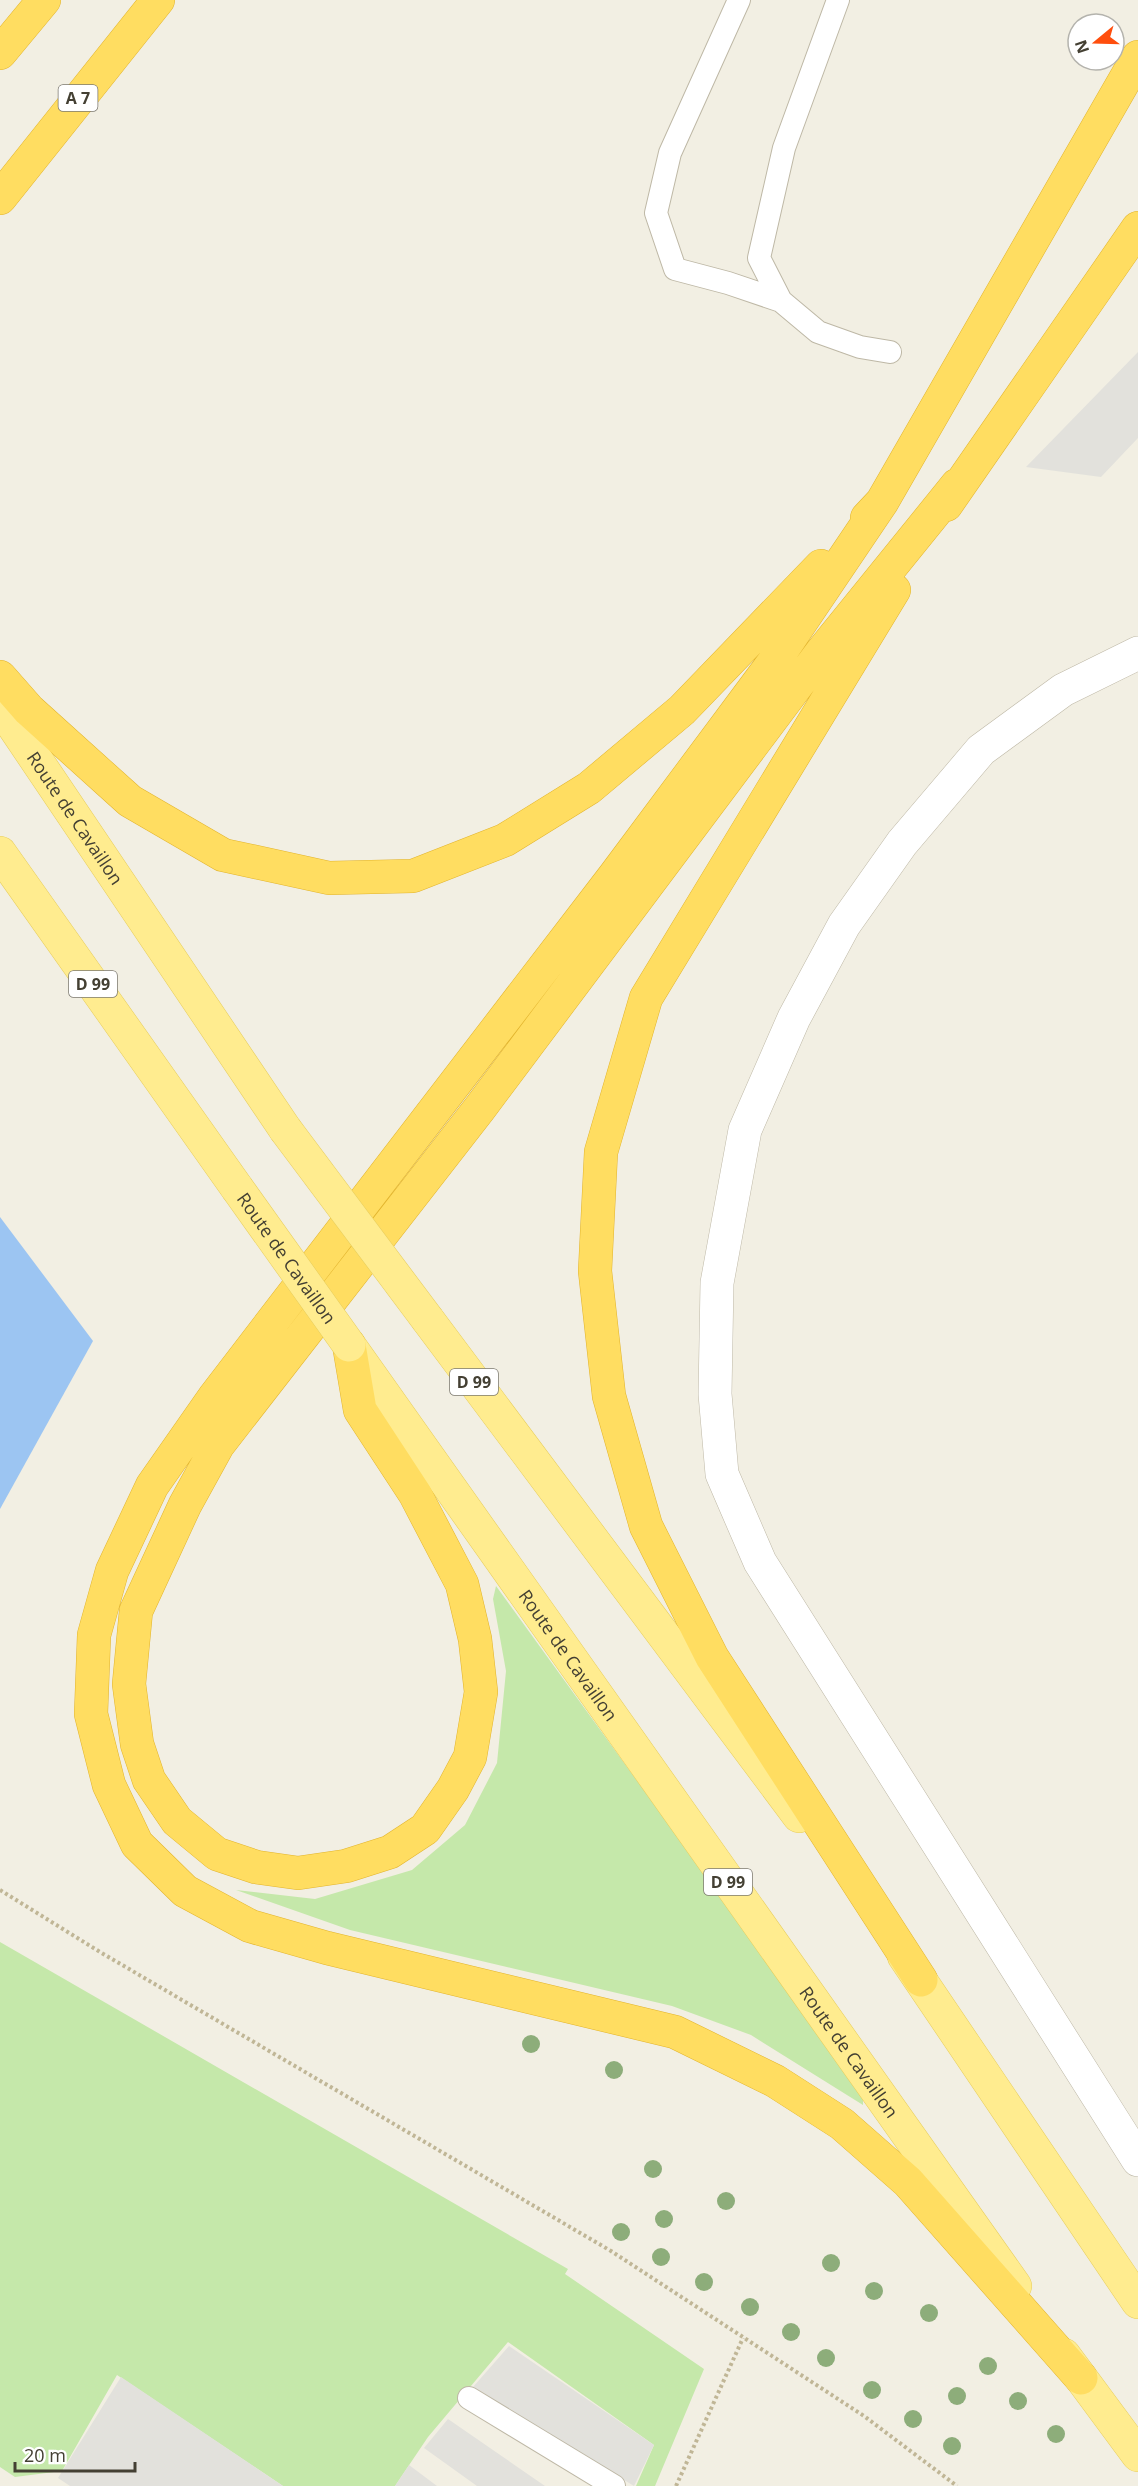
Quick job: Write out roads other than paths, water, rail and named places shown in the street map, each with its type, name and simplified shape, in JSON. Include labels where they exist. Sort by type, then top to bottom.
[{"type":"highway","points":[[0,53],[44,0]]},
{"type":"highway","name":"A 7","points":[[0,198],[158,0]]},
{"type":"highway","points":[[1081,2378],[908,2182],[842,2124],[775,2081],[675,2032],[327,1948],[250,1926],[185,1891],[137,1844],[108,1785],[91,1714],[94,1635],[112,1571],[152,1485],[215,1396],[615,875],[776,659],[882,502],[1138,57]]},
{"type":"highway","points":[[349,1345],[368,1398],[462,1584],[475,1639],[481,1692],[470,1757],[453,1789],[425,1829],[390,1852],[346,1866],[298,1873],[256,1867],[217,1854],[177,1821],[149,1780],[137,1744],[129,1684],[136,1611],[185,1505],[218,1445],[487,1098],[821,653],[957,485],[1138,228]]},
{"type":"highway","points":[[921,1980],[712,1658],[646,1526],[609,1396],[595,1271],[601,1152],[646,998],[957,485]]},
{"type":"highway","points":[[0,677],[29,710],[130,801],[223,855],[329,878],[413,876],[505,840],[589,788],[682,710],[882,502]]},
{"type":"main road","name":"Route de Cavaillon","points":[[0,706],[285,1130],[921,1980],[1138,2302]]},
{"type":"main road","name":"Route de Cavaillon","points":[[0,853],[349,1345]]},
{"type":"main road","name":"Route de Cavaillon","points":[[368,1398],[1138,2455]]},
{"type":"street","points":[[1138,653],[1063,690],[981,750],[902,843],[844,925],[794,1018],[745,1130],[717,1283],[715,1395],[722,1474],[760,1562],[1138,2160]]},
{"type":"lane","points":[[739,0],[670,153],[656,213],[675,268],[781,301],[818,332],[860,347],[890,352]]},
{"type":"lane","points":[[781,301],[759,258],[784,148],[838,0]]},
{"type":"lane","points":[[469,2398],[614,2486]]},
{"type":"water","points":[[0,1217],[93,1341],[0,1509]]}]
